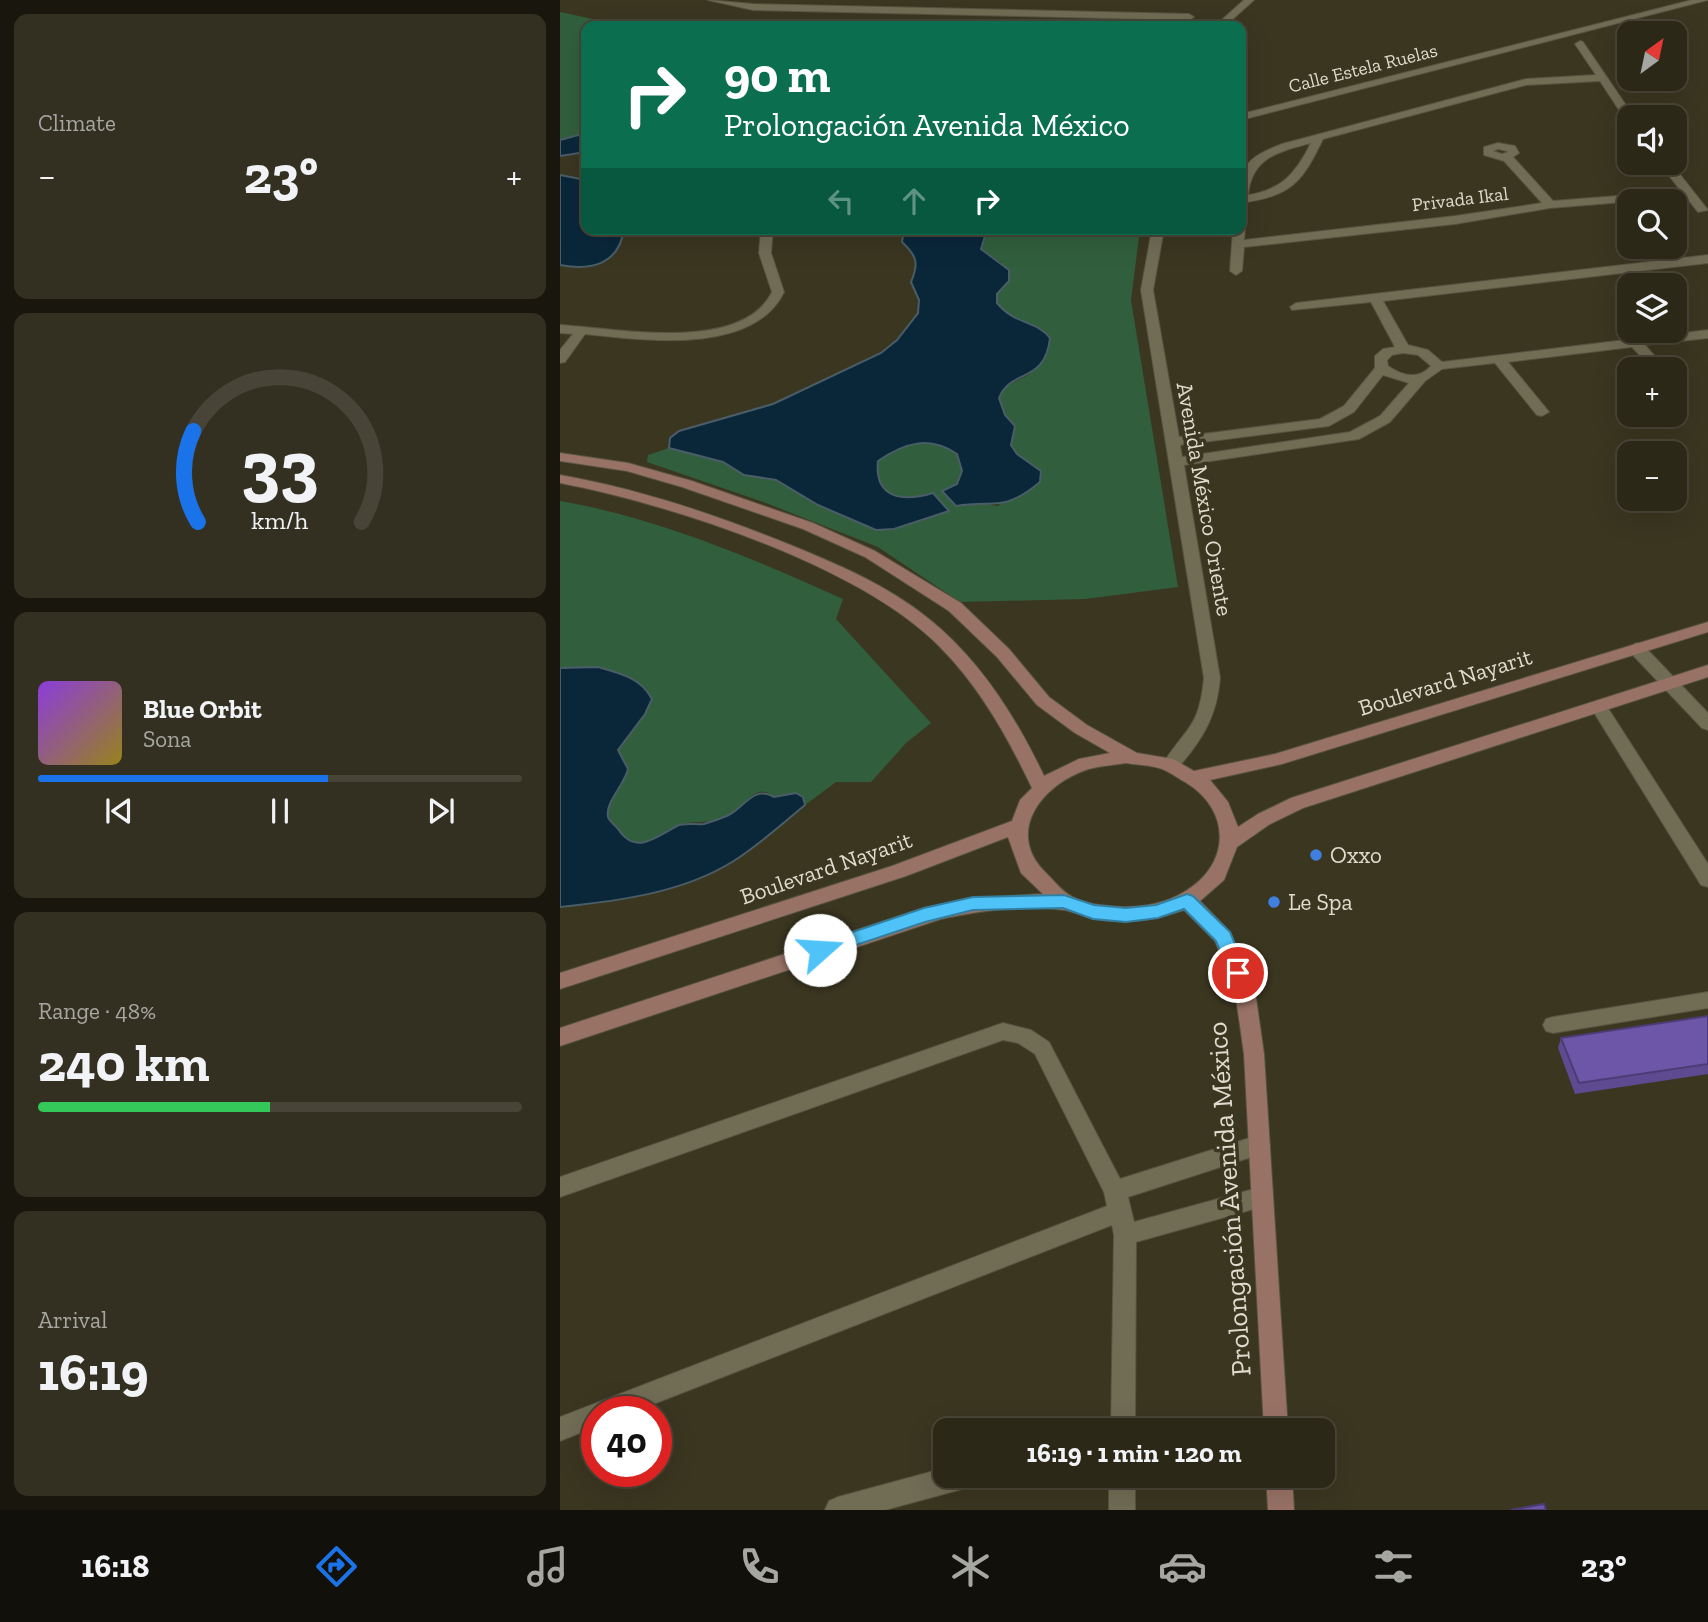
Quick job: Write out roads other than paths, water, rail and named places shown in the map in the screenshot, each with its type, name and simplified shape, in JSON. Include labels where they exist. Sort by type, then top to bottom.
[{"type":"street","points":[[713,0],[1189,16]]},
{"type":"street","points":[[1226,21],[1249,0]]},
{"type":"street","name":"Calle Estela Ruelas","points":[[1246,116],[1703,0]]},
{"type":"street","points":[[1580,44],[1622,105]]},
{"type":"street","points":[[1246,174],[1248,168],[1267,153],[1527,82],[1605,78]]},
{"type":"street","points":[[1246,200],[1295,183],[1318,139]]},
{"type":"street","points":[[1507,158],[1550,205]]},
{"type":"street","points":[[1687,194],[1702,210]]},
{"type":"street","name":"Privada Ikal","points":[[1238,244],[1455,220],[1550,205],[1617,200]]},
{"type":"street","points":[[560,329],[668,338],[706,335],[754,317],[773,306],[778,292],[766,260],[764,235]]},
{"type":"street","name":"Avenida México Oriente","points":[[1156,235],[1147,290],[1212,678],[1210,708],[1195,737],[1171,765]]},
{"type":"street","points":[[1236,271],[1239,235]]},
{"type":"street","points":[[1296,307],[1708,259]]},
{"type":"street","points":[[1375,298],[1403,349]]},
{"type":"street","points":[[560,359],[582,330]]},
{"type":"street","points":[[1687,337],[1708,334]]},
{"type":"street","points":[[1438,366],[1636,343],[1649,357]]},
{"type":"street","points":[[1420,379],[1391,375],[1382,368],[1380,359],[1388,352],[1403,349],[1420,351],[1433,357],[1438,366]]},
{"type":"street","points":[[1499,359],[1542,411]]},
{"type":"street","points":[[1176,462],[1354,436],[1385,419],[1420,379],[1433,374],[1438,366]]},
{"type":"street","points":[[1173,442],[1324,422],[1349,410],[1382,368]]},
{"type":"street","points":[[560,457],[628,467],[687,484],[808,526],[870,554],[955,607],[1003,653],[1043,701],[1081,729],[1131,757]]},
{"type":"street","points":[[560,479],[601,486],[657,502],[784,548],[859,582],[924,623],[1004,712],[1040,787]]},
{"type":"street","points":[[924,623],[955,607]]},
{"type":"street","name":"Boulevard Nayarit","points":[[1195,777],[1276,760],[1708,628]]},
{"type":"street","points":[[1636,648],[1708,724]]},
{"type":"street","points":[[1231,842],[1264,819],[1297,803],[1708,671]]},
{"type":"street","points":[[1598,706],[1708,880]]},
{"type":"street","points":[[1131,757],[1171,765],[1195,777],[1215,795],[1228,817],[1231,842],[1217,874],[1187,900],[1158,911],[1126,915],[1093,912],[1064,902],[1042,887],[1026,869],[1018,848],[1017,827],[1025,805],[1040,787],[1058,773],[1105,758],[1131,757]]},
{"type":"street","name":"Boulevard Nayarit","points":[[560,981],[899,872],[1017,827]]},
{"type":"street","name":"Prolongación Avenida México","points":[[1187,900],[1223,937],[1245,991],[1254,1054],[1275,1418]]},
{"type":"street","points":[[560,1037],[924,915],[973,904],[1064,902]]},
{"type":"street","points":[[1553,1025],[1708,1000]]},
{"type":"street","points":[[560,1187],[1003,1031],[1024,1036],[1042,1048],[1118,1201],[1125,1236],[1123,1418]]},
{"type":"street","points":[[641,1396],[1259,1146]]},
{"type":"street","points":[[1125,1236],[1261,1197]]},
{"type":"street","points":[[560,1429],[581,1421]]},
{"type":"street","points":[[838,1510],[933,1484]]},
{"type":"street","points":[[1122,1488],[1122,1510]]},
{"type":"street","points":[[1280,1488],[1281,1510]]},
{"type":"water","points":[[581,134],[581,153],[560,156],[560,140]]},
{"type":"water","points":[[560,175],[581,179],[581,235],[622,235],[616,250],[602,262],[583,267],[560,265]]},
{"type":"water","points":[[903,235],[985,236],[981,249],[1009,270],[1009,281],[997,294],[997,303],[1011,315],[1039,328],[1050,338],[1042,363],[1011,382],[999,398],[1005,415],[1015,426],[1011,445],[1017,454],[1041,471],[1040,482],[1008,501],[956,506],[942,491],[957,484],[962,471],[957,454],[947,448],[927,443],[907,446],[878,461],[881,483],[893,495],[901,497],[933,493],[949,511],[894,529],[876,530],[818,505],[776,480],[744,475],[723,462],[669,448],[670,438],[679,431],[773,404],[881,353],[897,340],[918,313],[919,300],[911,282],[915,260],[902,242]]},
{"type":"water","points":[[598,667],[636,681],[652,699],[645,714],[618,750],[628,769],[609,806],[608,817],[625,837],[639,843],[646,842],[680,825],[704,824],[729,815],[750,798],[761,793],[774,797],[796,793],[803,797],[805,805],[742,856],[713,873],[649,894],[560,907],[560,668]]},
{"type":"place","name":"Oxxo","points":[[1316,855]]},
{"type":"place","name":"Le Spa","points":[[1274,902]]}]
